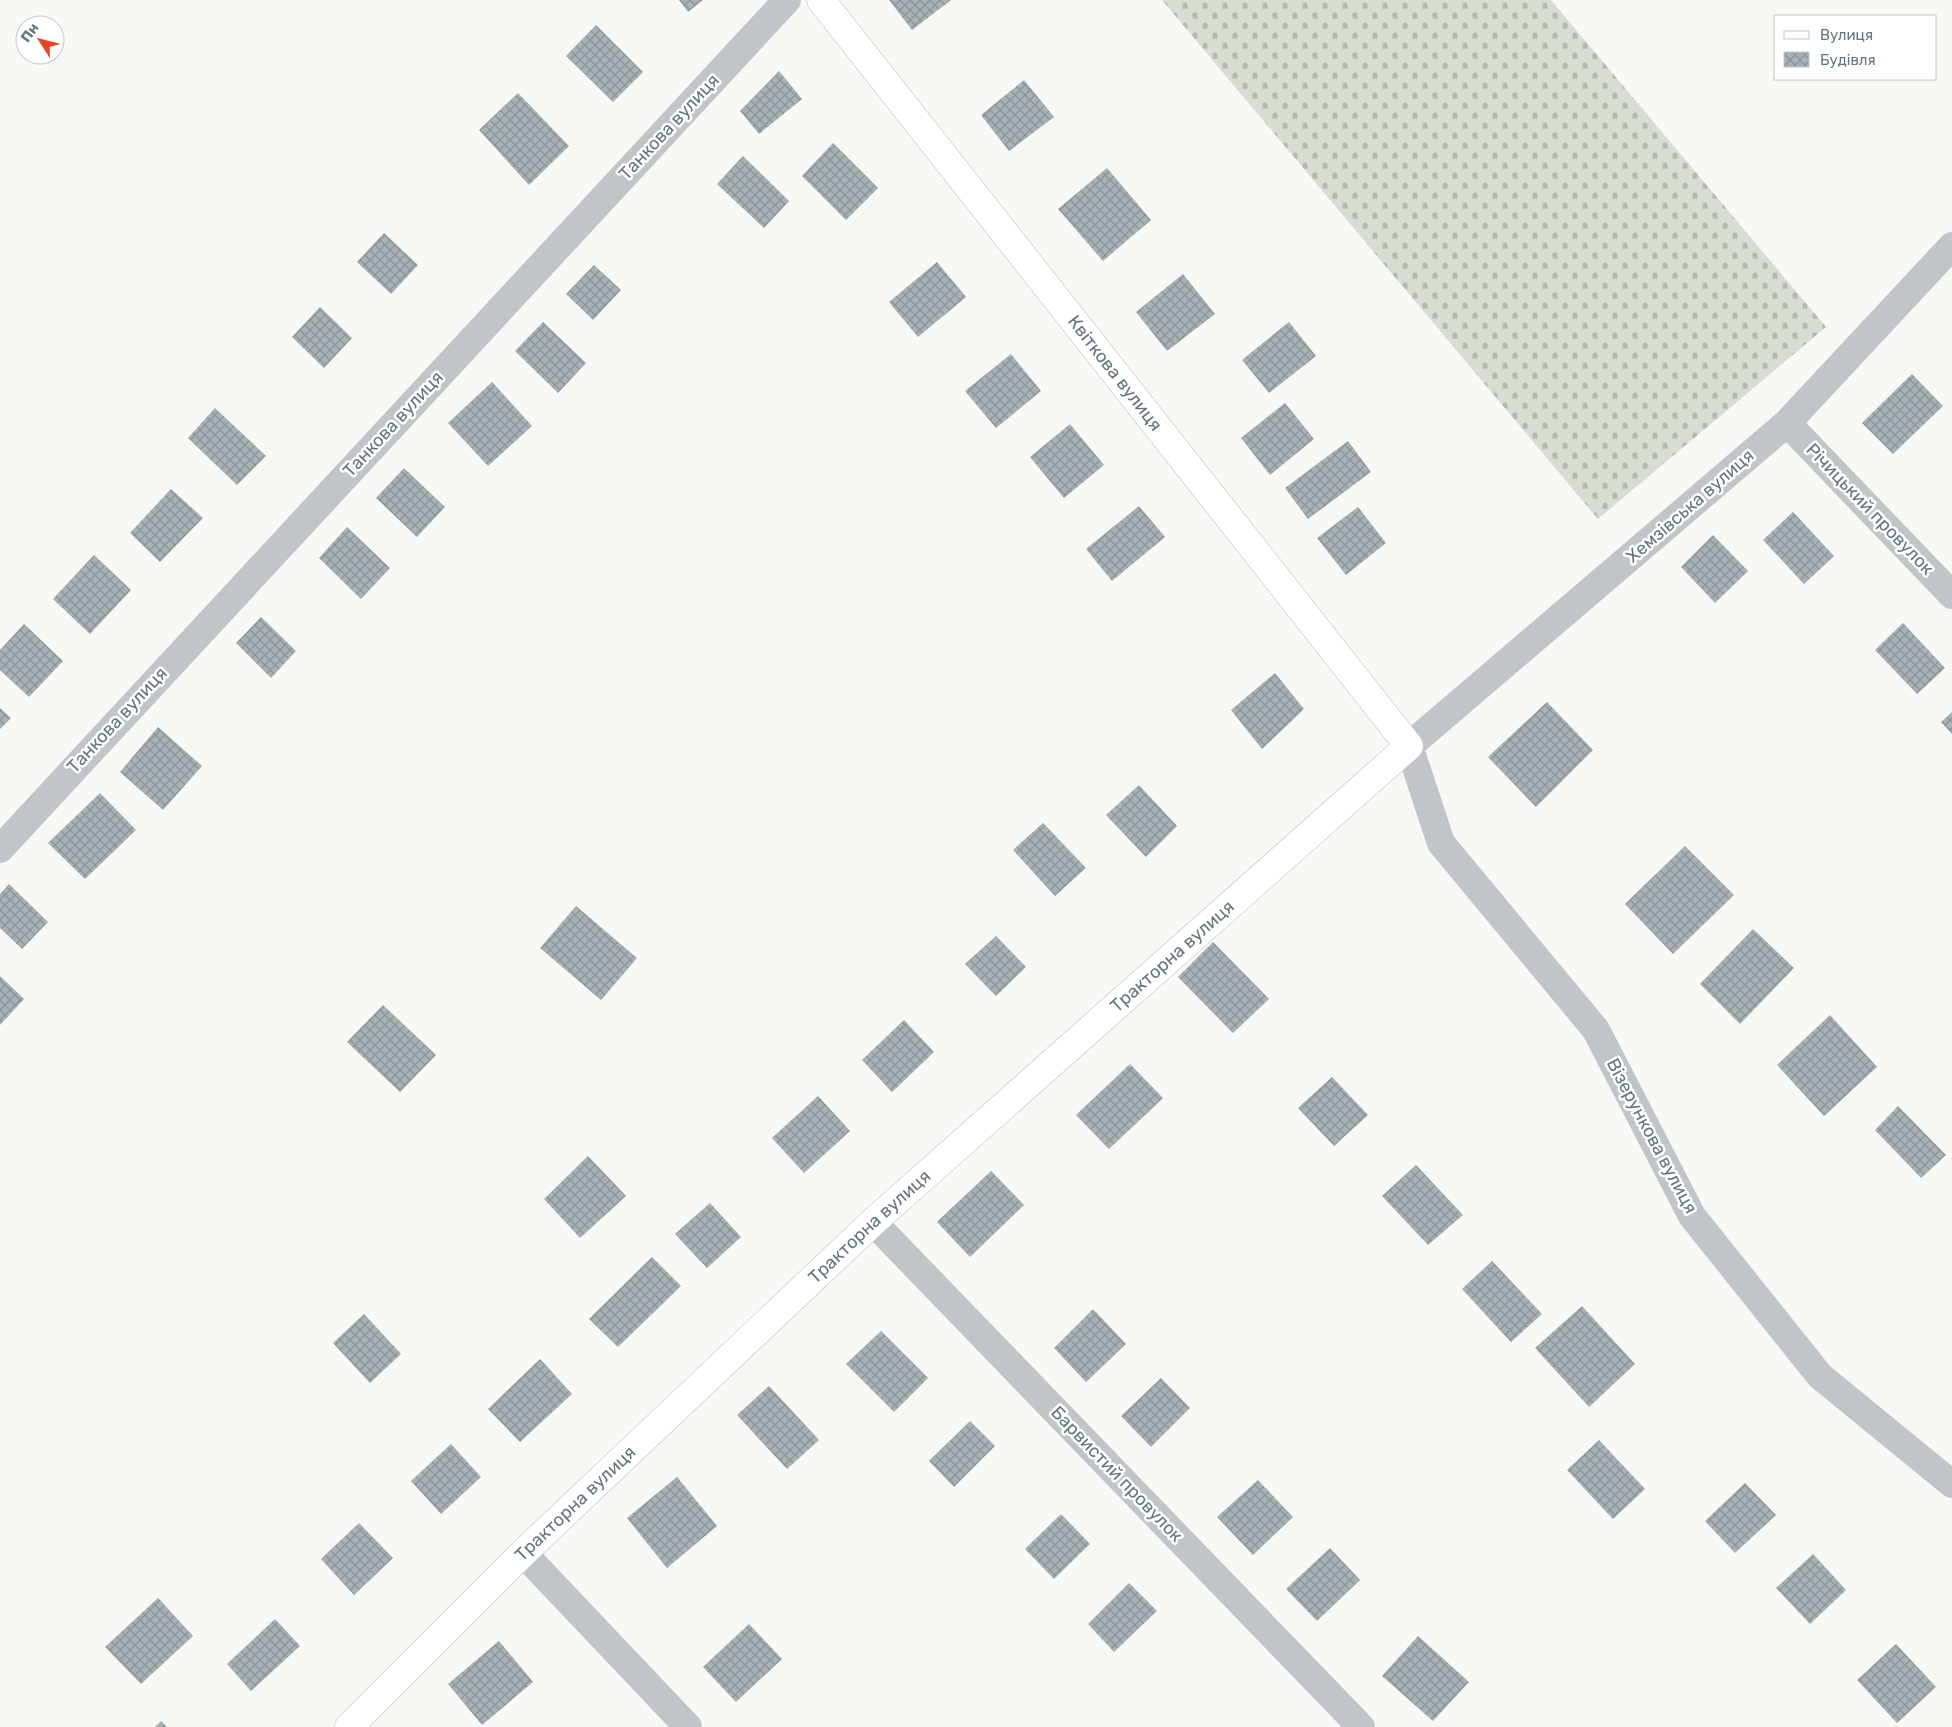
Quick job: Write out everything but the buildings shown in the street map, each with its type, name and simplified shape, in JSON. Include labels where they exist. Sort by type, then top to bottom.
[{"type":"street","name":"Танкова вулиця","points":[[0,849],[39,804],[787,0]]},
{"type":"street","name":"Квіткова вулиця","points":[[821,0],[1409,746]]},
{"type":"street","name":"Хемзівська вулиця","points":[[1409,746],[1787,423],[1952,246]]},
{"type":"street","name":"Річицький провулок","points":[[1787,423],[1952,595]]},
{"type":"street","name":"Тракторна вулиця","points":[[349,1727],[523,1553],[874,1222],[1409,746]]},
{"type":"street","name":"Візерункова вулиця","points":[[1409,746],[1441,843],[1596,1030],[1692,1216],[1820,1376],[1952,1484]]},
{"type":"street","name":"Барвистий провулок","points":[[874,1222],[1361,1727]]},
{"type":"street","points":[[523,1553],[688,1727]]},
{"type":"green space","points":[[1162,0],[1551,0],[1826,327],[1598,519]]}]
